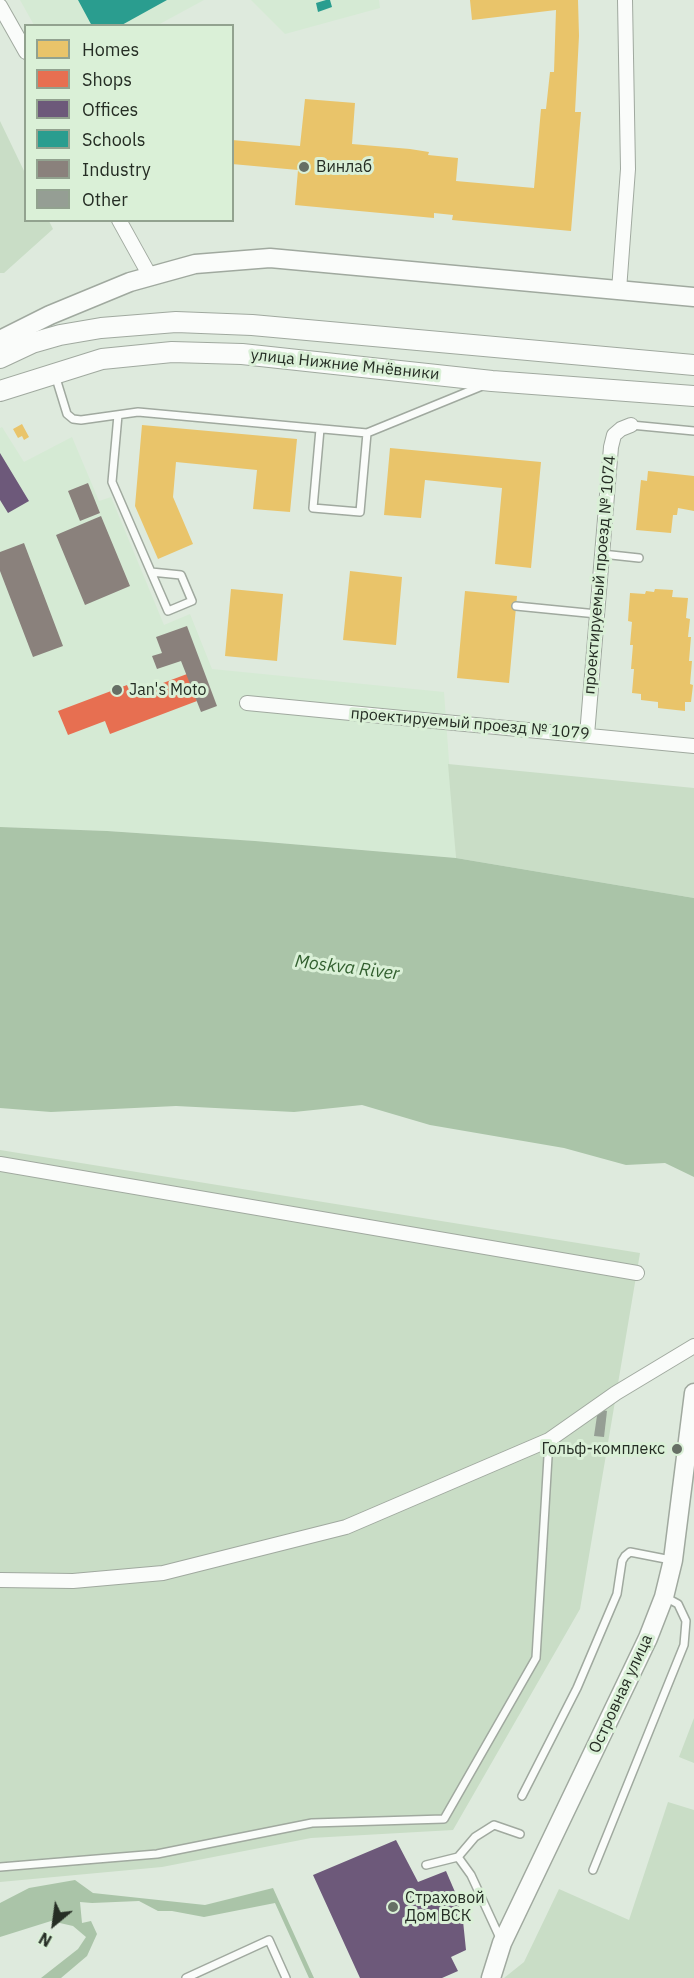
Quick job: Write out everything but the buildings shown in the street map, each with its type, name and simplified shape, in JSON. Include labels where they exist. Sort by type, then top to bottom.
[{"type":"main road","name":"улица Нижние Мнёвники","points":[[0,358],[32,343],[60,335],[101,328],[177,322],[252,324],[694,365]]},
{"type":"main road","name":"улица Нижние Мнёвники","points":[[0,391],[102,358],[172,352],[242,354],[492,381],[694,396]]},
{"type":"street","points":[[619,290],[628,169],[625,0]]},
{"type":"street","points":[[0,6],[24,48]]},
{"type":"street","points":[[120,222],[150,276]]},
{"type":"street","points":[[0,340],[50,315],[130,282],[195,264],[270,258],[694,297]]},
{"type":"street","name":"проектируемый проезд № 1074","points":[[587,735],[614,435],[631,425]]},
{"type":"street","name":"проектируемый проезд № 1079","points":[[246,703],[694,746]]},
{"type":"street","points":[[0,1164],[637,1273]]},
{"type":"street","points":[[0,1580],[72,1581],[163,1573],[346,1527],[549,1440],[616,1393],[694,1346]]},
{"type":"street","name":"Островная улица","points":[[491,1978],[502,1943],[648,1638],[664,1597],[673,1560],[694,1393]]},
{"type":"lane","points":[[54,372],[67,414],[73,419],[81,420],[141,412],[367,433],[492,381]]},
{"type":"lane","points":[[118,415],[112,482],[151,573],[168,611],[192,601],[181,575],[151,573]]},
{"type":"lane","points":[[631,425],[694,431]]},
{"type":"lane","points":[[320,429],[313,508],[336,510],[360,512],[367,433]]},
{"type":"lane","points":[[602,554],[639,558]]},
{"type":"lane","points":[[516,606],[597,614]]},
{"type":"lane","points":[[0,1867],[158,1854],[312,1823],[444,1820],[536,1658],[549,1440]]},
{"type":"lane","points":[[522,1796],[577,1688],[617,1594],[622,1561],[625,1556],[630,1552],[673,1560]]},
{"type":"lane","points":[[593,1870],[684,1645],[686,1621],[678,1604],[664,1597]]},
{"type":"lane","points":[[426,1864],[458,1857],[474,1837],[494,1825],[520,1834]]},
{"type":"lane","points":[[458,1857],[471,1875],[502,1943]]},
{"type":"lane","points":[[186,1978],[269,1940],[286,1978]]},
{"type":"shaded area","points":[[20,0],[204,0],[160,24],[33,24]]},
{"type":"shaded area","points":[[251,0],[379,0],[380,8],[285,34]]},
{"type":"shaded area","points":[[0,121],[24,171],[24,222],[50,222],[53,229],[4,273],[0,273]]},
{"type":"shaded area","points":[[2,427],[24,462],[72,437],[99,501],[111,497],[164,625],[190,614],[212,669],[444,692],[456,858],[255,841],[107,831],[0,827],[0,428]]},
{"type":"shaded area","points":[[448,764],[694,788],[694,898],[456,858]]},
{"type":"shaded area","points":[[0,1150],[640,1253],[580,1609],[453,1830],[311,1838],[162,1867],[0,1882]]},
{"type":"shaded area","points":[[694,1718],[694,1763],[679,1757]]},
{"type":"shaded area","points":[[668,1802],[694,1810],[694,1978],[504,1978],[524,1962],[559,1889],[629,1920]]},
{"type":"water","name":"Moskva River","points":[[0,827],[107,831],[255,841],[456,858],[694,898],[694,1177],[665,1163],[626,1165],[564,1148],[430,1125],[362,1105],[294,1112],[176,1106],[51,1112],[0,1108]]},
{"type":"water","points":[[75,1880],[93,1893],[205,1905],[273,1888],[314,1978],[309,1978],[275,1903],[204,1917],[172,1911],[158,1911],[139,1901],[80,1902],[82,1923],[91,1921],[97,1934],[87,1956],[61,1978],[41,1978],[78,1949],[86,1937],[73,1926],[51,1921],[0,1937],[0,1903],[29,1888]]},
{"type":"place","name":"Винлаб","points":[[304,167]]},
{"type":"place","name":"Jan's Moto","points":[[117,690]]},
{"type":"place","name":"Гольф-комплекс","points":[[677,1449]]},
{"type":"place","name":"Страховой Дом ВСК","points":[[393,1907]]}]
